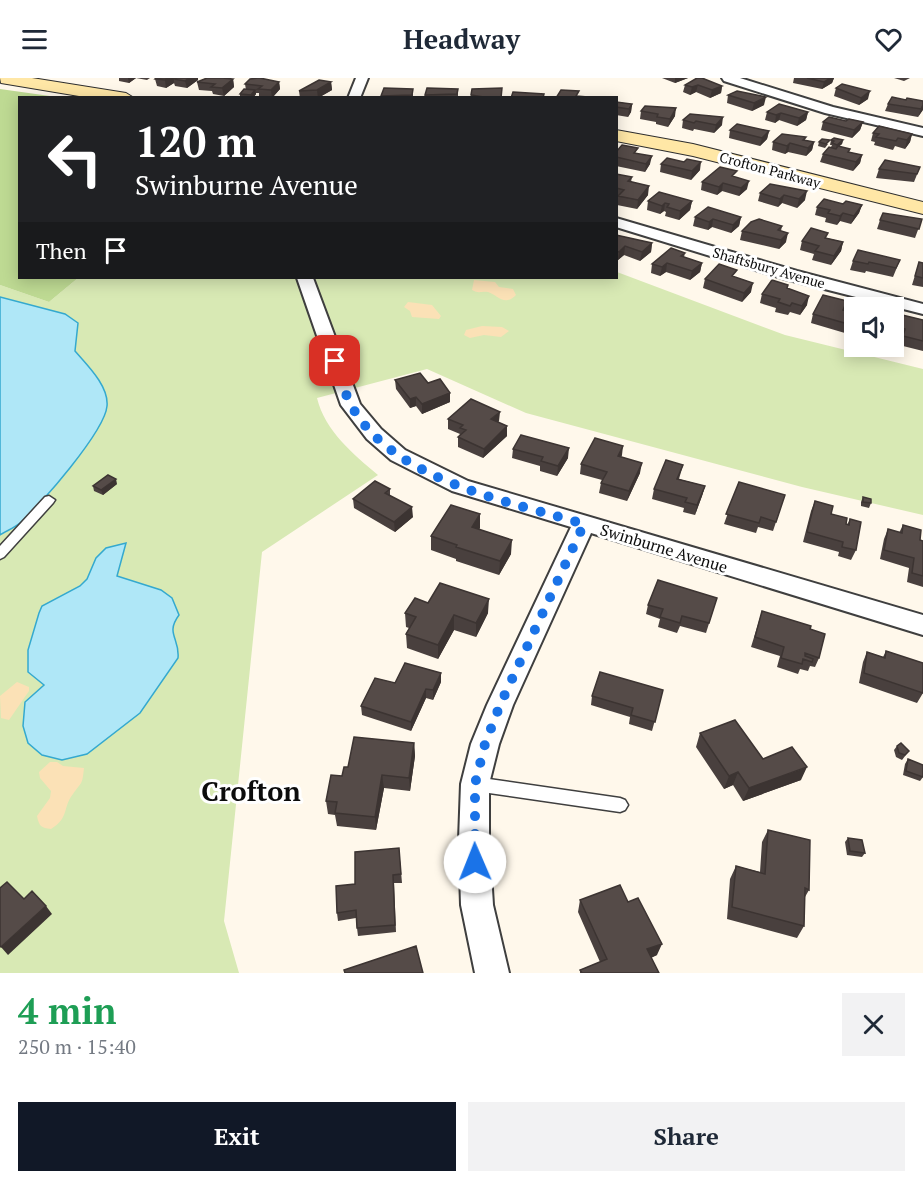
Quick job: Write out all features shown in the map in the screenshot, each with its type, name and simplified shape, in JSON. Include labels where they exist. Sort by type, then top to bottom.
[{"type":"street","points":[[1,78],[114,96]]},
{"type":"street","points":[[355,96],[362,78]]},
{"type":"street","points":[[728,78],[829,110],[923,132]]},
{"type":"street","name":"Crofton Parkway","points":[[618,135],[728,158],[828,186],[923,208]]},
{"type":"street","name":"Shaftsbury Avenue","points":[[618,223],[791,275],[923,309]]},
{"type":"street","name":"Swinburne Avenue","points":[[304,279],[351,405],[374,434],[398,455],[460,486],[923,625]]},
{"type":"street","points":[[492,973],[477,905],[474,840],[475,784],[485,744],[500,705],[584,524]]},
{"type":"lane","points":[[0,554],[49,500]]},
{"type":"lane","points":[[475,784],[620,805]]},
{"type":"green space","points":[[0,89],[50,96],[18,96],[18,279],[77,279],[49,302],[0,285]]},
{"type":"green space","points":[[618,272],[785,335],[844,350],[844,357],[874,357],[923,369],[923,515],[802,487],[526,413],[427,369],[317,398],[326,421],[333,431],[378,475],[262,552],[224,921],[239,973],[0,973],[0,285],[49,302],[77,279],[618,279]]},
{"type":"sand","points":[[474,280],[495,282],[499,287],[513,289],[516,295],[505,300],[488,292],[474,291],[472,290]]},
{"type":"sand","points":[[408,302],[432,305],[441,316],[439,319],[412,317],[410,311],[404,307]]},
{"type":"sand","points":[[482,326],[502,327],[509,331],[501,337],[484,335],[470,338],[464,335],[466,330]]},
{"type":"sand","points":[[17,682],[29,687],[29,691],[9,720],[1,718],[0,696]]},
{"type":"sand","points":[[50,762],[84,768],[81,783],[70,799],[61,820],[51,829],[41,826],[37,816],[50,798],[51,791],[40,778],[39,772]]},
{"type":"water","points":[[0,297],[65,314],[78,323],[75,351],[101,384],[107,398],[107,406],[104,418],[84,450],[56,485],[20,523],[0,535]]},
{"type":"water","points":[[126,543],[117,576],[161,590],[172,598],[179,615],[173,627],[178,658],[140,713],[87,754],[62,760],[42,755],[28,743],[23,726],[25,702],[44,685],[28,672],[28,650],[39,613],[42,606],[80,586],[87,579],[96,558],[106,548]]},
{"type":"building","points":[[189,78],[185,81],[173,79]]},
{"type":"building","points":[[207,78],[233,79],[222,88],[211,87],[215,84],[197,82]]},
{"type":"building","points":[[258,78],[279,82],[271,90],[258,89],[262,86],[245,84],[250,79]]},
{"type":"building","points":[[697,78],[722,86],[712,90],[698,85],[692,87],[685,85]]},
{"type":"building","points":[[807,78],[830,78],[824,82]]},
{"type":"building","points":[[319,80],[331,82],[317,90],[299,91]]},
{"type":"building","points":[[842,84],[870,91],[861,98],[836,88]]},
{"type":"building","points":[[384,88],[413,89],[412,95],[381,96]]},
{"type":"building","points":[[427,88],[458,89],[457,94],[425,95]]},
{"type":"building","points":[[502,88],[501,96],[471,95],[472,89]]},
{"type":"building","points":[[244,89],[255,90],[251,95],[240,94]]},
{"type":"building","points":[[561,90],[579,91],[576,96],[557,96]]},
{"type":"building","points":[[737,91],[766,97],[754,103],[728,95]]},
{"type":"building","points":[[513,92],[544,94],[544,96],[512,96]]},
{"type":"building","points":[[892,97],[923,101],[923,105],[921,109],[888,104]]},
{"type":"building","points":[[618,102],[632,104],[629,109],[618,107]]},
{"type":"building","points":[[779,104],[808,112],[799,118],[767,112]]},
{"type":"building","points":[[645,106],[676,108],[670,119],[641,111]]},
{"type":"building","points":[[690,114],[723,117],[716,125],[683,120]]},
{"type":"building","points":[[829,117],[863,122],[854,130],[823,122]]},
{"type":"building","points":[[737,124],[769,131],[762,138],[730,130]]},
{"type":"building","points":[[879,126],[912,134],[907,140],[898,138],[896,141],[876,137],[879,134],[873,133]]},
{"type":"building","points":[[782,134],[806,137],[803,140],[814,142],[808,148],[790,143],[787,146],[773,142]]},
{"type":"building","points":[[834,138],[843,140],[837,145],[832,143],[834,141],[831,140]]},
{"type":"building","points":[[822,139],[830,140],[826,144],[819,142]]},
{"type":"building","points":[[622,145],[638,148],[634,153],[652,156],[646,164],[618,157],[618,150]]},
{"type":"building","points":[[838,146],[850,149],[848,152],[862,155],[856,162],[823,154],[829,147],[836,149]]},
{"type":"building","points":[[667,158],[684,162],[687,159],[701,162],[692,171],[661,164]]},
{"type":"building","points":[[885,160],[920,167],[917,174],[879,169]]},
{"type":"building","points":[[720,167],[737,171],[732,176],[749,181],[741,188],[723,183],[719,187],[702,182]]},
{"type":"building","points":[[618,174],[632,177],[628,181],[649,186],[638,200],[618,196],[624,190],[618,188]]},
{"type":"building","points":[[770,184],[807,191],[799,199],[784,195],[780,199],[760,193]]},
{"type":"building","points":[[659,192],[692,201],[680,211],[667,207],[669,204],[665,203],[662,206],[648,201]]},
{"type":"building","points":[[824,199],[843,204],[846,201],[862,205],[854,216],[843,213],[840,216],[828,213],[830,210],[817,207]]},
{"type":"building","points":[[708,207],[741,217],[733,225],[713,219],[709,222],[695,217]]},
{"type":"building","points":[[883,213],[922,219],[919,229],[880,220]]},
{"type":"building","points":[[759,219],[782,226],[778,230],[788,233],[781,240],[742,231],[751,222]]},
{"type":"building","points":[[811,228],[828,233],[825,238],[843,242],[834,256],[815,251],[819,246],[802,241]]},
{"type":"building","points":[[618,235],[652,243],[642,252],[625,246],[619,252]]},
{"type":"building","points":[[671,248],[685,253],[681,256],[702,263],[692,271],[667,263],[662,267],[652,264]]},
{"type":"building","points":[[858,250],[900,260],[896,268],[853,261]]},
{"type":"building","points":[[919,262],[923,263],[923,278],[915,276]]},
{"type":"building","points":[[719,264],[737,270],[732,276],[753,283],[744,293],[705,279]]},
{"type":"building","points":[[772,280],[809,296],[802,306],[792,303],[790,306],[778,302],[780,299],[762,294]]},
{"type":"building","points":[[823,295],[844,300],[844,323],[813,314]]},
{"type":"building","points":[[904,315],[923,320],[923,341],[904,336]]},
{"type":"building","points":[[420,373],[428,383],[440,379],[450,393],[422,404],[416,397],[410,399],[395,380]]},
{"type":"building","points":[[471,399],[500,412],[491,419],[507,426],[484,449],[458,437],[466,430],[460,428],[463,425],[448,419]]},
{"type":"building","points":[[521,435],[569,448],[558,466],[541,461],[543,457],[513,449]]},
{"type":"building","points":[[595,438],[623,446],[618,456],[642,463],[629,491],[601,483],[607,472],[581,464]]},
{"type":"building","points":[[666,460],[683,465],[677,479],[705,486],[697,505],[685,502],[687,498],[654,489]]},
{"type":"building","points":[[108,475],[116,479],[101,490],[93,486]]},
{"type":"building","points":[[375,481],[390,489],[385,493],[412,507],[394,522],[353,499]]},
{"type":"building","points":[[739,482],[785,495],[776,522],[761,517],[759,523],[726,514]]},
{"type":"building","points":[[863,497],[871,499],[871,503],[863,502]]},
{"type":"building","points":[[815,501],[833,506],[831,514],[847,518],[846,524],[849,525],[850,519],[861,522],[856,550],[842,547],[843,542],[807,532]]},
{"type":"building","points":[[451,505],[480,514],[472,527],[512,540],[500,561],[456,547],[457,545],[431,536]]},
{"type":"building","points":[[903,525],[921,530],[923,576],[912,573],[914,558],[884,550],[888,529],[902,533]]},
{"type":"building","points":[[658,580],[717,598],[709,623],[682,616],[680,623],[660,617],[663,609],[648,605]]},
{"type":"building","points":[[440,583],[489,599],[476,623],[454,615],[438,645],[406,634],[416,617],[405,613],[415,598],[428,603]]},
{"type":"building","points":[[762,611],[811,626],[810,629],[825,634],[819,658],[805,653],[805,656],[813,659],[812,662],[803,659],[802,664],[781,658],[784,647],[755,637]]},
{"type":"building","points":[[886,651],[923,663],[923,693],[864,673],[867,652],[885,658]]},
{"type":"building","points":[[405,663],[441,673],[433,690],[426,689],[411,722],[361,706],[375,678],[395,683]]},
{"type":"building","points":[[600,672],[663,690],[655,722],[631,715],[633,708],[592,696]]},
{"type":"building","points":[[735,720],[763,759],[792,747],[807,767],[749,788],[738,772],[729,776],[700,733]]},
{"type":"building","points":[[354,737],[414,743],[409,778],[382,775],[375,817],[335,813],[337,802],[326,801],[331,775],[342,776],[344,767],[348,767]]},
{"type":"building","points":[[901,743],[909,751],[905,755],[899,753],[897,746]]},
{"type":"building","points":[[908,759],[923,765],[923,777],[906,771]]},
{"type":"building","points":[[768,830],[810,840],[809,890],[805,888],[804,926],[732,907],[736,866],[765,874]]},
{"type":"building","points":[[848,838],[862,840],[865,853],[850,851]]},
{"type":"building","points":[[399,848],[401,874],[393,875],[395,925],[357,928],[356,910],[337,913],[336,886],[355,884],[355,852]]},
{"type":"building","points":[[7,882],[24,899],[32,891],[46,906],[1,947],[0,888]]},
{"type":"building","points":[[620,885],[628,902],[638,898],[662,944],[647,949],[659,973],[582,973],[580,970],[607,959],[580,900]]},
{"type":"building","points":[[416,946],[423,973],[345,973],[344,970]]},
{"type":"district","name":"Crofton","points":[[251,792]]},
{"type":"route","points":[[335,361],[351,405],[374,434],[398,455],[460,486],[584,524],[500,705],[485,744],[475,784],[475,862]]}]
